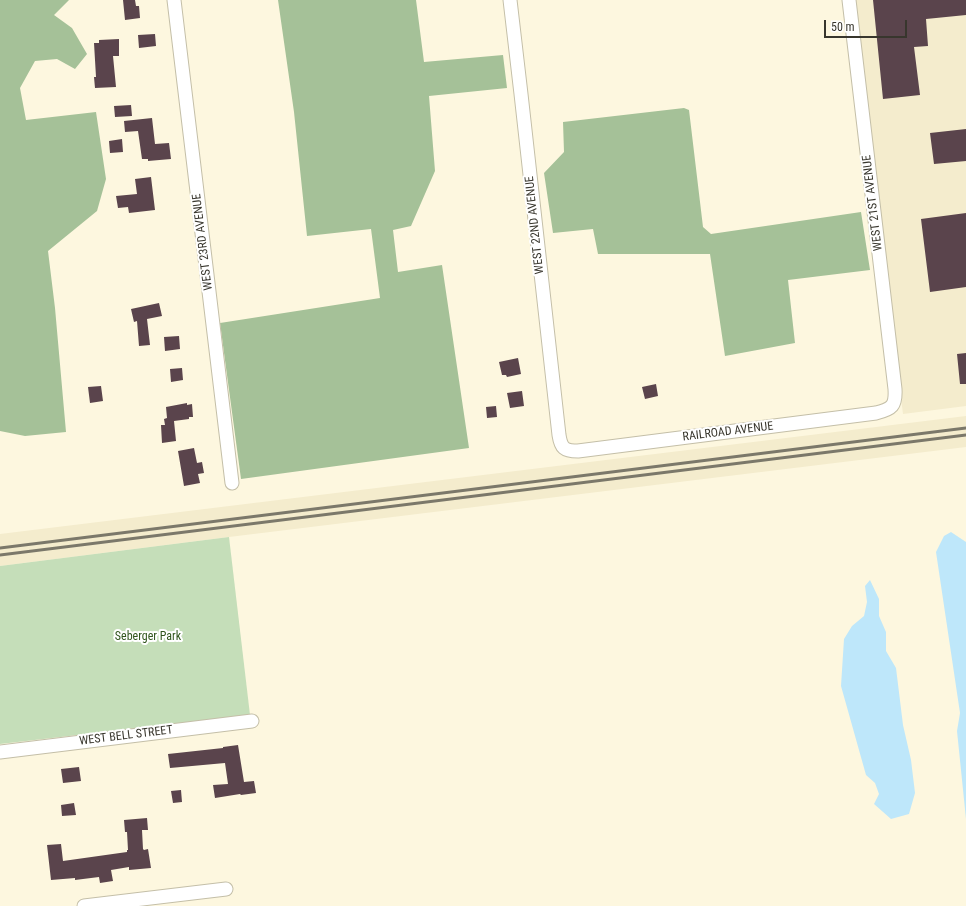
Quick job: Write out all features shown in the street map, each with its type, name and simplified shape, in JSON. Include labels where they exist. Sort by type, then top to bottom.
[{"type":"street","name":"WEST 23RD AVENUE","points":[[174,0],[232,483]]},
{"type":"street","name":"WEST 22ND AVENUE","points":[[510,0],[559,435],[563,448]]},
{"type":"street","name":"WEST 21ST AVENUE","points":[[849,0],[895,389],[895,402],[892,406]]},
{"type":"street","name":"RAILROAD AVENUE","points":[[563,448],[568,451],[578,452],[876,413],[892,406]]},
{"type":"street","name":"WEST BELL STREET","points":[[0,752],[252,721]]},
{"type":"street","points":[[84,906],[226,889]]},
{"type":"shaded area","points":[[851,0],[966,0],[966,406],[903,414]]},
{"type":"shaded area","points":[[966,416],[966,447],[0,566],[0,534]]},
{"type":"green space","points":[[0,0],[69,0],[54,15],[72,28],[87,54],[75,69],[57,59],[35,61],[20,88],[26,120],[96,112],[106,179],[97,211],[48,251],[55,308],[66,432],[25,436],[0,431]]},
{"type":"green space","points":[[278,0],[416,0],[424,62],[503,55],[507,88],[429,96],[435,171],[411,226],[393,230],[398,272],[442,265],[469,448],[241,479],[220,323],[380,298],[371,229],[307,236],[294,112]]},
{"type":"green space","points":[[684,108],[689,110],[703,227],[711,234],[861,212],[870,270],[788,280],[795,343],[725,356],[710,254],[598,254],[593,229],[553,233],[544,173],[564,152],[563,122]]},
{"type":"green space","name":"Seberger Park","points":[[229,537],[250,715],[0,744],[0,566]]},
{"type":"water","points":[[951,532],[966,542],[966,819],[957,731],[960,713],[936,552],[944,536]]},
{"type":"water","points":[[870,580],[879,599],[879,616],[886,632],[886,651],[896,668],[903,725],[911,760],[915,793],[909,814],[891,819],[874,804],[879,794],[875,783],[866,775],[841,686],[844,639],[852,626],[864,616],[867,602],[865,586]]},
{"type":"building","points":[[123,0],[135,0],[136,6],[139,6],[140,18],[125,20]]},
{"type":"building","points":[[873,0],[966,0],[966,15],[926,19],[928,46],[914,47],[920,95],[883,99]]},
{"type":"building","points":[[155,34],[156,46],[139,48],[138,35]]},
{"type":"building","points":[[119,39],[119,56],[113,56],[116,87],[95,88],[94,77],[96,77],[94,43],[99,43],[99,40]]},
{"type":"building","points":[[131,105],[132,116],[115,117],[114,106]]},
{"type":"building","points":[[152,118],[155,144],[169,143],[171,159],[148,161],[148,159],[142,159],[138,131],[125,132],[124,121]]},
{"type":"building","points":[[966,129],[966,161],[934,164],[930,133]]},
{"type":"building","points":[[122,139],[123,152],[110,153],[109,141]]},
{"type":"building","points":[[151,177],[155,210],[129,213],[128,207],[118,208],[116,196],[137,194],[135,179]]},
{"type":"building","points":[[966,213],[966,287],[930,292],[921,219]]},
{"type":"building","points":[[159,303],[162,316],[147,319],[150,345],[139,346],[137,321],[134,322],[131,309]]},
{"type":"building","points":[[179,336],[180,349],[165,351],[164,337]]},
{"type":"building","points":[[966,353],[966,384],[960,384],[957,354]]},
{"type":"building","points":[[518,358],[521,374],[507,377],[506,375],[502,375],[499,362]]},
{"type":"building","points":[[182,368],[183,380],[171,382],[170,369]]},
{"type":"building","points":[[656,384],[658,396],[645,399],[642,387]]},
{"type":"building","points":[[101,386],[103,401],[90,403],[88,387]]},
{"type":"building","points":[[522,391],[524,406],[510,408],[507,393]]},
{"type":"building","points":[[187,403],[187,405],[192,404],[193,417],[174,421],[176,441],[162,443],[161,425],[165,425],[164,419],[167,418],[166,407]]},
{"type":"building","points":[[496,406],[497,417],[487,418],[486,407]]},
{"type":"building","points":[[194,448],[197,463],[202,462],[204,473],[198,474],[200,483],[184,486],[178,451]]},
{"type":"building","points":[[238,745],[244,782],[254,781],[256,793],[215,798],[213,785],[228,784],[225,763],[170,768],[168,754]]},
{"type":"building","points":[[79,767],[81,781],[63,783],[61,769]]},
{"type":"building","points":[[181,790],[182,802],[173,803],[171,791]]},
{"type":"building","points":[[74,803],[76,815],[62,816],[61,805]]},
{"type":"building","points":[[147,818],[148,830],[142,830],[143,849],[148,849],[151,868],[129,870],[129,867],[111,870],[113,881],[100,883],[99,877],[75,880],[75,878],[51,880],[47,845],[61,844],[63,861],[127,852],[127,832],[125,832],[124,820]]},
{"type":"railway","points":[[0,548],[966,428]]},
{"type":"railway","points":[[0,555],[966,435]]}]
